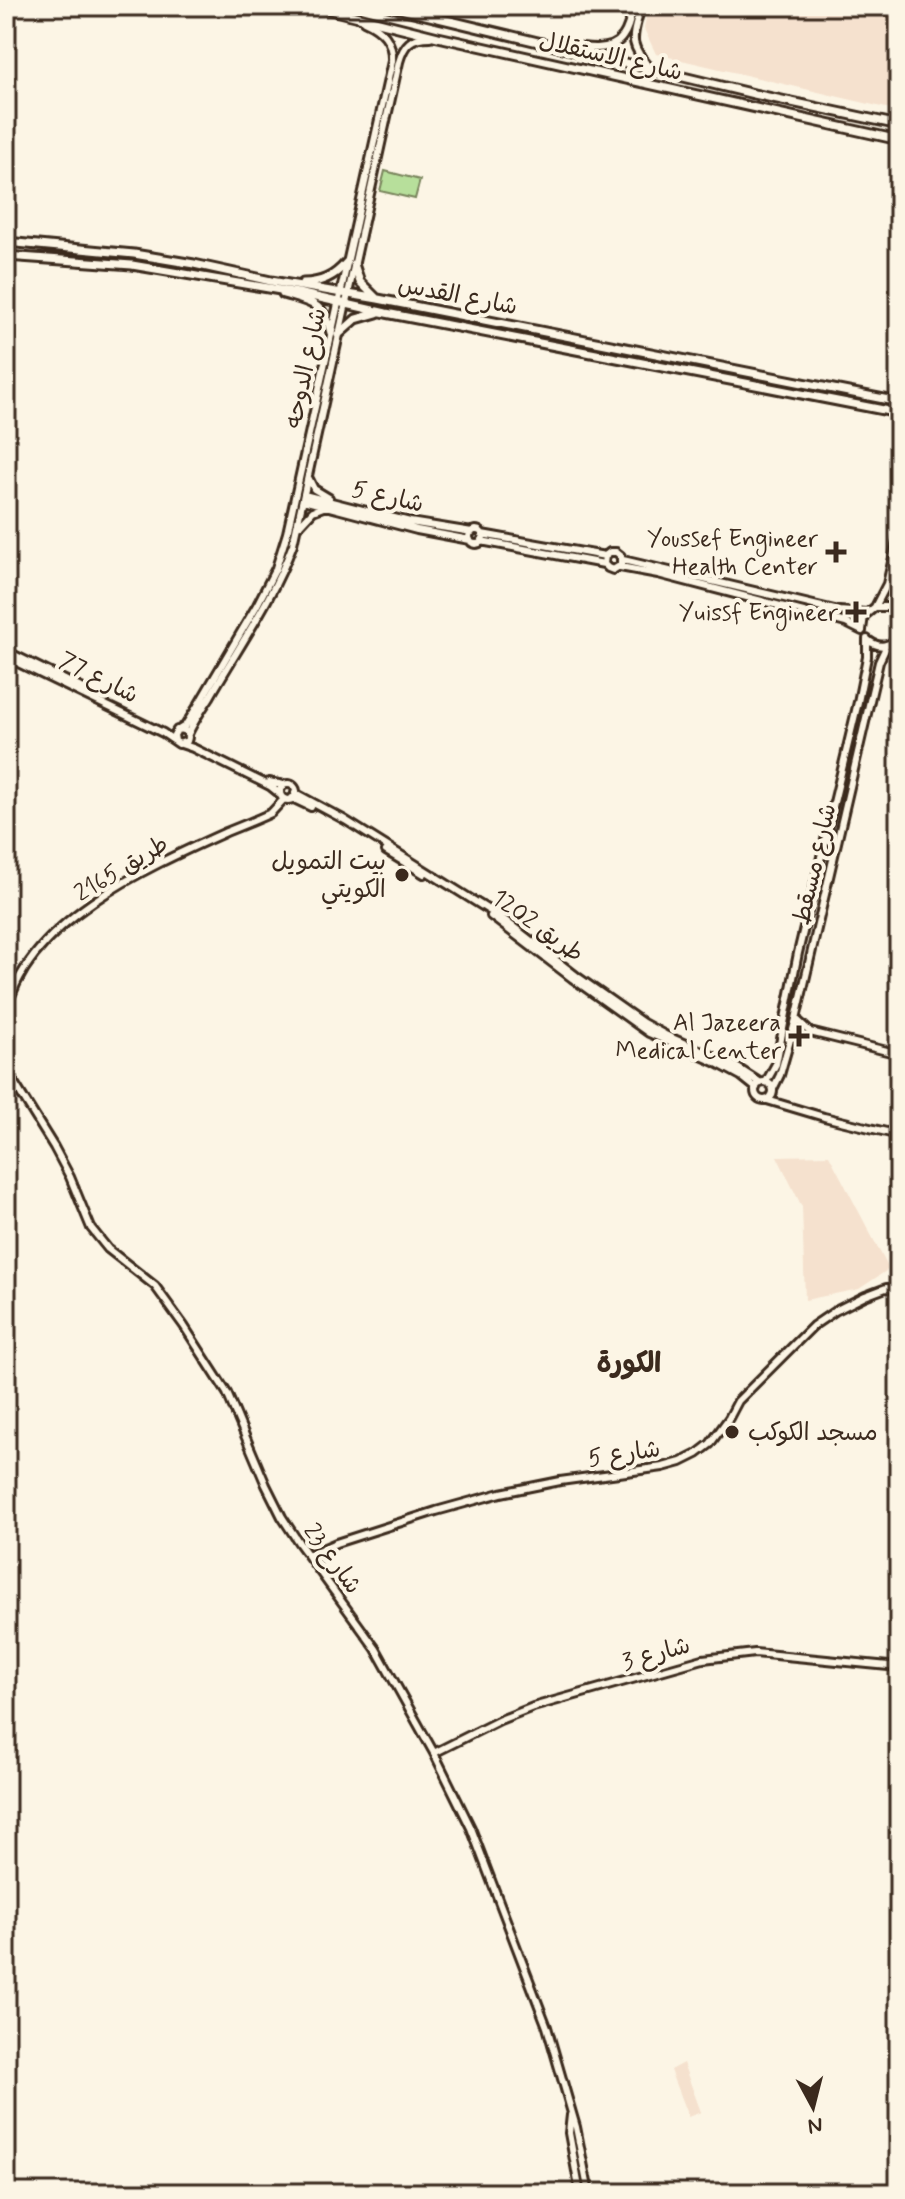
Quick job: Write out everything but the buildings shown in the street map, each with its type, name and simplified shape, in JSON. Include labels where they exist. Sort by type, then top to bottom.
[{"type":"main road","name":"شارع الاستقلال","points":[[315,6],[438,37],[899,140]]},
{"type":"main road","name":"شارع الاستقلال","points":[[388,6],[899,125]]},
{"type":"main road","name":"شارع القدس","points":[[6,242],[134,254],[899,402]]},
{"type":"main road","name":"شارع القدس","points":[[6,256],[132,265],[228,285],[262,286],[899,413]]},
{"type":"main road","points":[[271,281],[316,282],[333,276],[350,264],[360,282],[378,299]]},
{"type":"main road","points":[[262,286],[318,305],[335,334],[361,317],[384,312]]},
{"type":"street","points":[[536,40],[600,48],[612,46],[623,36],[633,6]]},
{"type":"street","points":[[641,6],[633,41],[636,51],[650,68]]},
{"type":"street","name":"شارع الدوحه","points":[[188,735],[272,594],[297,531],[392,61],[391,46],[383,33],[346,13]]},
{"type":"street","name":"شارع الدوحه","points":[[358,228],[403,48],[415,39],[438,37]]},
{"type":"street","points":[[378,125],[383,133]]},
{"type":"street","name":"شارع الدوحه","points":[[179,730],[197,707],[276,568],[335,334]]},
{"type":"street","points":[[308,477],[314,489],[339,503]]},
{"type":"street","name":"شارع 5","points":[[296,496],[339,503],[410,522],[472,532],[476,530],[482,537],[475,544],[470,540],[417,530],[304,498]]},
{"type":"street","points":[[297,531],[308,515],[326,506]]},
{"type":"street","points":[[875,607],[887,584],[899,531]]},
{"type":"street","points":[[470,540],[472,532]]},
{"type":"street","points":[[482,537],[605,560]]},
{"type":"street","points":[[610,552],[621,556],[621,564],[616,570],[610,569],[605,560],[610,552]]},
{"type":"street","points":[[621,564],[839,611],[866,613]]},
{"type":"street","points":[[621,564],[846,623],[862,631],[876,645],[887,645],[899,636]]},
{"type":"street","points":[[897,613],[895,595],[899,575]]},
{"type":"street","points":[[862,631],[866,613],[875,607],[886,606],[897,613]]},
{"type":"street","points":[[814,614],[839,611]]},
{"type":"street","name":"شارع مسقط","points":[[761,1084],[776,1064],[798,953],[858,702],[867,657],[867,639]]},
{"type":"street","name":"شارع مسقط","points":[[771,1094],[796,1019],[879,662],[887,645]]},
{"type":"street","name":"شارع 77","points":[[6,654],[160,728],[179,730]]},
{"type":"street","name":"شارع 77","points":[[6,654],[288,796]]},
{"type":"street","points":[[188,735],[185,743],[178,743],[174,735],[179,730],[185,730],[198,746],[272,783],[292,786],[288,796],[281,789],[284,785]]},
{"type":"street","name":"طريق 1202","points":[[288,796],[340,822],[462,897],[649,1033],[761,1084]]},
{"type":"street","name":"طريق 1202","points":[[288,796],[345,820],[503,919],[643,1023],[717,1057],[761,1084]]},
{"type":"street","name":"طريق 2165","points":[[8,1004],[17,979],[37,950],[84,909],[150,868],[271,813],[288,796]]},
{"type":"street","points":[[6,1013],[8,1004]]},
{"type":"street","points":[[796,1019],[810,1032]]},
{"type":"street","points":[[790,1042],[801,1033],[810,1032],[899,1054]]},
{"type":"street","points":[[698,1055],[702,1053],[717,1057]]},
{"type":"street","name":"شارع 23","points":[[6,1059],[13,1081],[70,1177],[91,1228],[108,1249],[155,1286],[184,1326],[227,1393],[271,1496],[291,1531],[383,1658],[434,1753],[471,1828],[547,2027],[584,2161],[589,2193]]},
{"type":"street","points":[[761,1084],[758,1097],[771,1094]]},
{"type":"street","points":[[761,1084],[788,1106],[899,1135]]},
{"type":"street","name":"شارع 5","points":[[311,1559],[342,1542],[436,1511],[514,1490],[681,1462],[710,1444],[738,1401],[813,1326],[865,1296],[886,1288],[899,1289]]},
{"type":"street","name":"شارع 3","points":[[434,1753],[533,1707],[703,1659],[762,1653],[899,1667]]},
{"type":"street","name":"شارع 23","points":[[571,2115],[569,2133],[580,2193]]},
{"type":"shaded area","points":[[656,6],[899,6],[899,111],[656,54],[644,29],[647,11]]},
{"type":"shaded area","points":[[829,1155],[889,1269],[859,1289],[805,1300],[802,1207],[777,1156]]},
{"type":"shaded area","points":[[683,2063],[701,2112],[688,2117],[670,2070]]},
{"type":"green space","points":[[385,171],[420,180],[415,199],[380,191]]},
{"type":"place","name":"Youssef Engineer Health Center","points":[[836,552]]},
{"type":"place","name":"Yuissf Engineer","points":[[856,612]]},
{"type":"place","name":"بيت التمويل الكويتي","points":[[402,875]]},
{"type":"place","name":"Al Jazeera Medical Center","points":[[799,1036]]},
{"type":"place","name":"مسجد الكوكب","points":[[732,1432]]},
{"type":"district","name":"الكورة","points":[[629,1362]]}]
